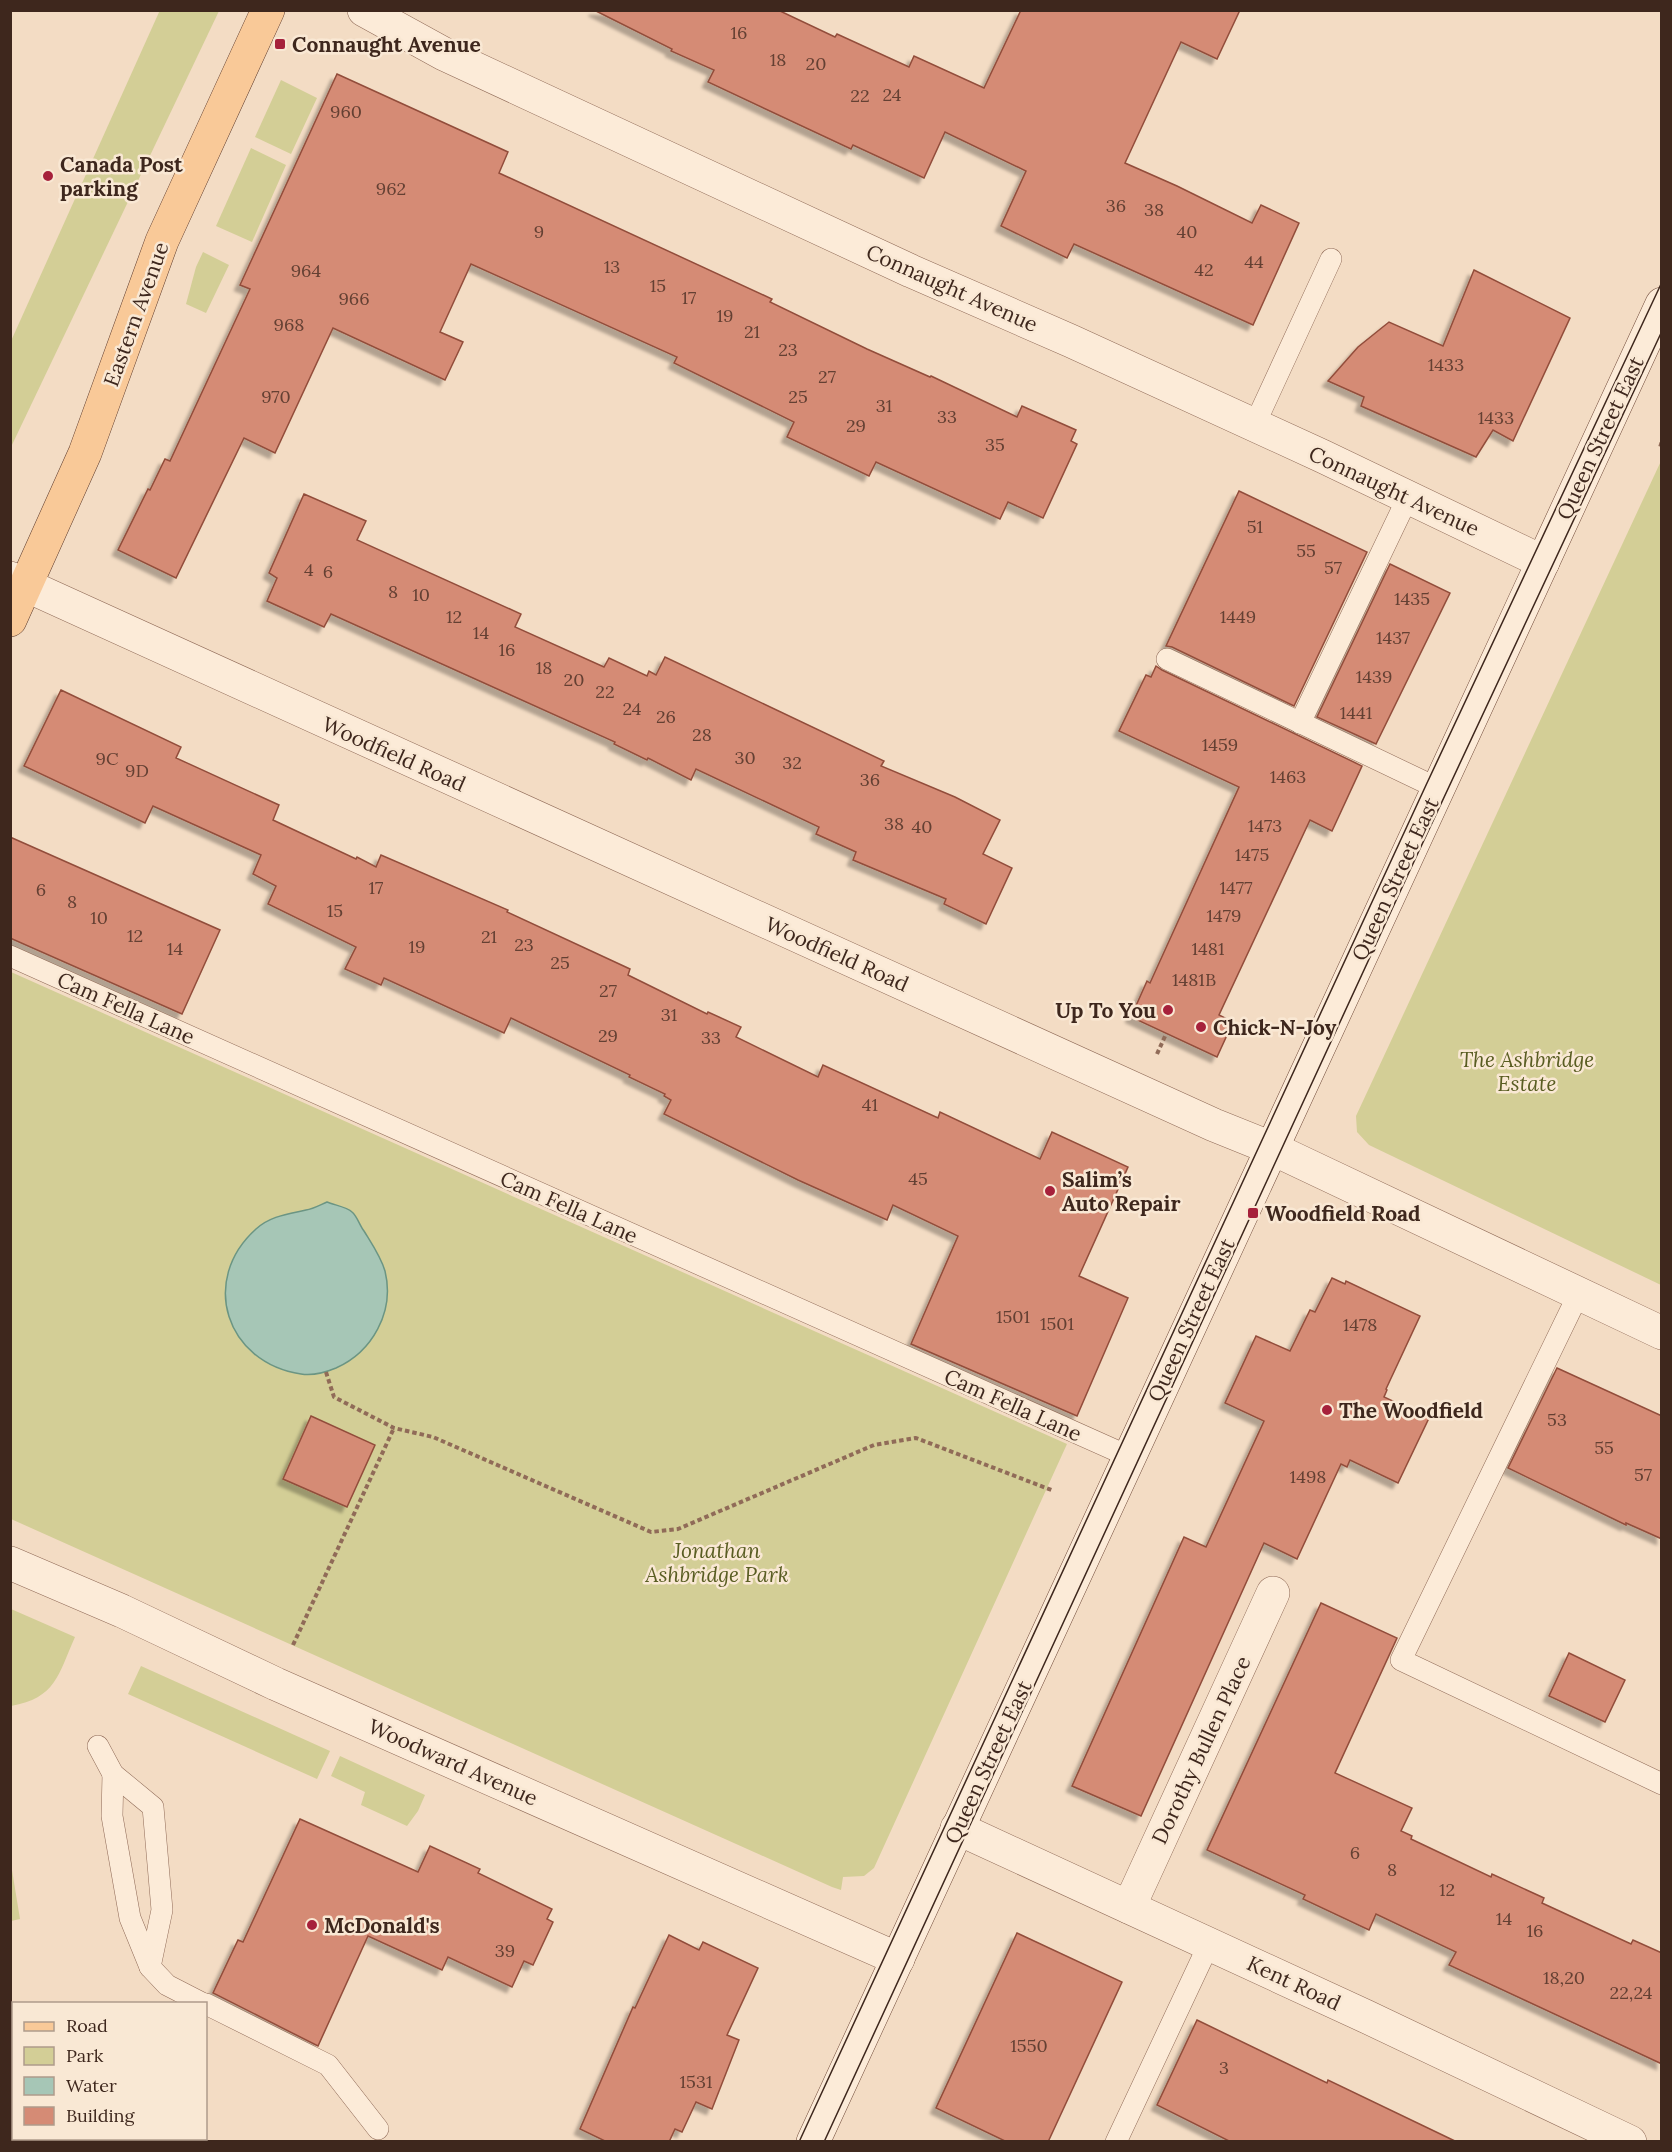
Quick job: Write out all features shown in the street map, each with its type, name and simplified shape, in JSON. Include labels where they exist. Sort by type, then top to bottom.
[{"type":"main road","name":"Eastern Avenue","points":[[10,620],[18,582],[85,453],[162,242],[268,10]]},
{"type":"street","name":"Connaught Avenue","points":[[364,10],[444,54],[911,271],[1071,341],[1543,562]]},
{"type":"street","name":"Queen Street East","points":[[813,2142],[1662,304]]},
{"type":"street","name":"Woodfield Road","points":[[18,582],[1214,1125],[1271,1148],[1662,1333]]},
{"type":"street","name":"Woodward Avenue","points":[[10,1563],[122,1611],[276,1684],[898,1959]]},
{"type":"street","name":"Dorothy Bullen Place","points":[[1129,1907],[1273,1593]]},
{"type":"street","name":"Kent Road","points":[[957,1828],[1630,2142]]},
{"type":"lane","points":[[1254,426],[1331,259]]},
{"type":"lane","points":[[1300,723],[1408,497]]},
{"type":"lane","points":[[1167,659],[1437,788]]},
{"type":"lane","name":"Cam Fella Lane","points":[[10,956],[1128,1456]]},
{"type":"lane","points":[[1579,1293],[1401,1660],[1662,1784]]},
{"type":"lane","points":[[98,1746],[113,1774],[153,1807],[162,1910],[150,1968]]},
{"type":"lane","points":[[113,1774],[112,1816],[130,1918],[150,1968],[167,1985],[201,2002]]},
{"type":"lane","points":[[1116,2142],[1209,1944]]},
{"type":"lane","points":[[207,2005],[328,2065],[378,2129]]},
{"type":"path","points":[[326,1372],[334,1397],[394,1428],[434,1437],[651,1532],[678,1529],[874,1446],[916,1438],[1054,1491]]},
{"type":"path","points":[[293,1645],[394,1428]]},
{"type":"green space","points":[[160,10],[219,11],[11,447],[11,341]]},
{"type":"green space","points":[[281,80],[317,98],[291,154],[255,137]]},
{"type":"green space","points":[[251,148],[286,165],[252,242],[216,226]]},
{"type":"green space","points":[[203,252],[229,265],[206,313],[186,304],[196,267]]},
{"type":"green space","name":"The Ashbridge Estate","points":[[1661,461],[1661,1285],[1369,1145],[1357,1132],[1356,1116]]},
{"type":"green space","name":"Jonathan Ashbridge Park","points":[[11,972],[1067,1444],[874,1868],[864,1876],[843,1877],[841,1890],[832,1887],[11,1519]]},
{"type":"green space","points":[[11,1609],[75,1637],[54,1683],[47,1691],[26,1702],[11,1706]]},
{"type":"green space","points":[[141,1666],[330,1751],[317,1779],[128,1694]]},
{"type":"green space","points":[[340,1756],[425,1795],[418,1811],[407,1826],[361,1805],[365,1792],[331,1776]]},
{"type":"green space","points":[[11,1864],[20,1919],[10,1921]]},
{"type":"water","points":[[327,1202],[350,1210],[357,1218],[385,1271],[387,1301],[378,1329],[360,1352],[332,1370],[323,1373],[301,1374],[275,1367],[254,1354],[239,1337],[229,1316],[225,1294],[228,1272],[238,1249],[261,1225],[280,1216],[311,1209]]},
{"type":"building","points":[[594,10],[778,10],[835,37],[837,34],[909,67],[914,56],[984,88],[1021,10],[1240,10],[1217,59],[1181,42],[1125,163],[1252,223],[1261,205],[1299,223],[1253,325],[1074,244],[1067,258],[1001,226],[1026,171],[945,132],[924,178],[853,145],[851,149],[708,82],[714,70],[671,51],[672,49]]},
{"type":"building","points":[[337,74],[508,152],[499,173],[772,299],[770,302],[867,349],[931,376],[1017,417],[1022,406],[1076,430],[1071,441],[1077,444],[1043,518],[1008,502],[1000,519],[876,462],[869,476],[787,437],[794,422],[674,363],[677,357],[471,264],[440,332],[463,342],[445,380],[333,328],[275,453],[244,438],[176,578],[118,550],[165,459],[170,461],[250,289],[240,285]]},
{"type":"building","points":[[1474,270],[1570,318],[1513,441],[1493,430],[1476,457],[1361,406],[1364,397],[1328,381],[1358,347],[1389,322],[1443,346]]},
{"type":"building","points":[[1239,491],[1367,552],[1294,706],[1166,646]]},
{"type":"building","points":[[304,494],[366,521],[357,540],[521,614],[515,627],[604,667],[609,658],[647,676],[649,671],[656,675],[665,657],[884,761],[881,766],[955,797],[1000,820],[983,854],[1012,868],[986,924],[944,904],[946,899],[853,860],[856,852],[816,834],[819,827],[696,769],[691,780],[614,744],[615,742],[331,614],[324,627],[267,601],[277,578],[269,573]]},
{"type":"building","points":[[1390,564],[1450,593],[1376,744],[1317,717]]},
{"type":"building","points":[[1156,666],[1362,766],[1332,831],[1310,820],[1219,1015],[1233,1022],[1217,1057],[1131,1017],[1147,981],[1150,983],[1239,787],[1119,731],[1146,675],[1151,677]]},
{"type":"building","points":[[61,690],[181,747],[176,758],[279,805],[273,820],[376,867],[381,855],[508,910],[507,912],[630,969],[628,975],[707,1014],[708,1012],[741,1027],[736,1037],[818,1077],[823,1065],[938,1118],[940,1112],[1040,1159],[1052,1132],[1128,1167],[1079,1276],[1128,1298],[1077,1416],[911,1344],[958,1236],[893,1205],[887,1220],[798,1180],[664,1114],[671,1100],[664,1096],[665,1094],[511,1018],[504,1033],[384,978],[381,985],[345,969],[356,947],[268,904],[276,886],[253,874],[261,855],[153,806],[145,823],[24,766]]},
{"type":"building","points":[[10,837],[220,930],[182,1014],[10,938]]},
{"type":"building","points":[[1332,1278],[1345,1284],[1346,1281],[1420,1316],[1384,1397],[1429,1418],[1398,1483],[1350,1460],[1347,1467],[1341,1464],[1297,1559],[1264,1543],[1141,1816],[1072,1786],[1184,1537],[1206,1547],[1264,1421],[1225,1403],[1256,1336],[1290,1351],[1310,1310],[1315,1312]]},
{"type":"building","points":[[1557,1368],[1662,1416],[1662,1539],[1626,1523],[1626,1525],[1508,1468]]},
{"type":"building","points":[[311,1416],[375,1445],[347,1507],[283,1479]]},
{"type":"building","points":[[1321,1603],[1397,1638],[1335,1773],[1412,1808],[1401,1831],[1412,1836],[1411,1839],[1491,1877],[1492,1874],[1544,1898],[1542,1903],[1631,1944],[1633,1940],[1662,1953],[1662,2064],[1449,1965],[1456,1952],[1376,1914],[1369,1930],[1303,1899],[1305,1895],[1207,1850]]},
{"type":"building","points":[[1569,1653],[1625,1680],[1605,1722],[1549,1696]]},
{"type":"building","points":[[300,1819],[418,1872],[430,1846],[480,1869],[478,1873],[552,1909],[547,1919],[553,1922],[533,1965],[524,1961],[512,1987],[448,1957],[442,1970],[368,1936],[318,2046],[213,1993],[238,1940],[243,1942]]},
{"type":"building","points":[[1017,1933],[1122,1982],[1048,2142],[1007,2142],[936,2108]]},
{"type":"building","points":[[669,1935],[699,1950],[703,1942],[758,1968],[727,2035],[739,2040],[712,2109],[696,2102],[682,2132],[675,2129],[669,2142],[607,2142],[580,2129],[633,2007],[635,2008]]},
{"type":"building","points":[[1197,2020],[1327,2083],[1328,2080],[1457,2142],[1231,2142],[1157,2105]]},
{"type":"tram line","points":[[799,2142],[1427,783],[1662,282]]},
{"type":"tram line","points":[[824,2142],[1411,868],[1662,331]]},
{"type":"place","name":"Connaught Avenue","points":[[280,44]]},
{"type":"place","name":"Canada Post parking","points":[[48,176]]},
{"type":"place","name":"Up To You","points":[[1168,1010]]},
{"type":"place","name":"Chick-N-Joy","points":[[1201,1027]]},
{"type":"place","name":"Salim’s Auto Repair","points":[[1050,1191]]},
{"type":"place","name":"Woodfield Road","points":[[1253,1213]]},
{"type":"place","name":"The Woodfield","points":[[1327,1410]]},
{"type":"place","name":"McDonald's","points":[[312,1925]]}]
